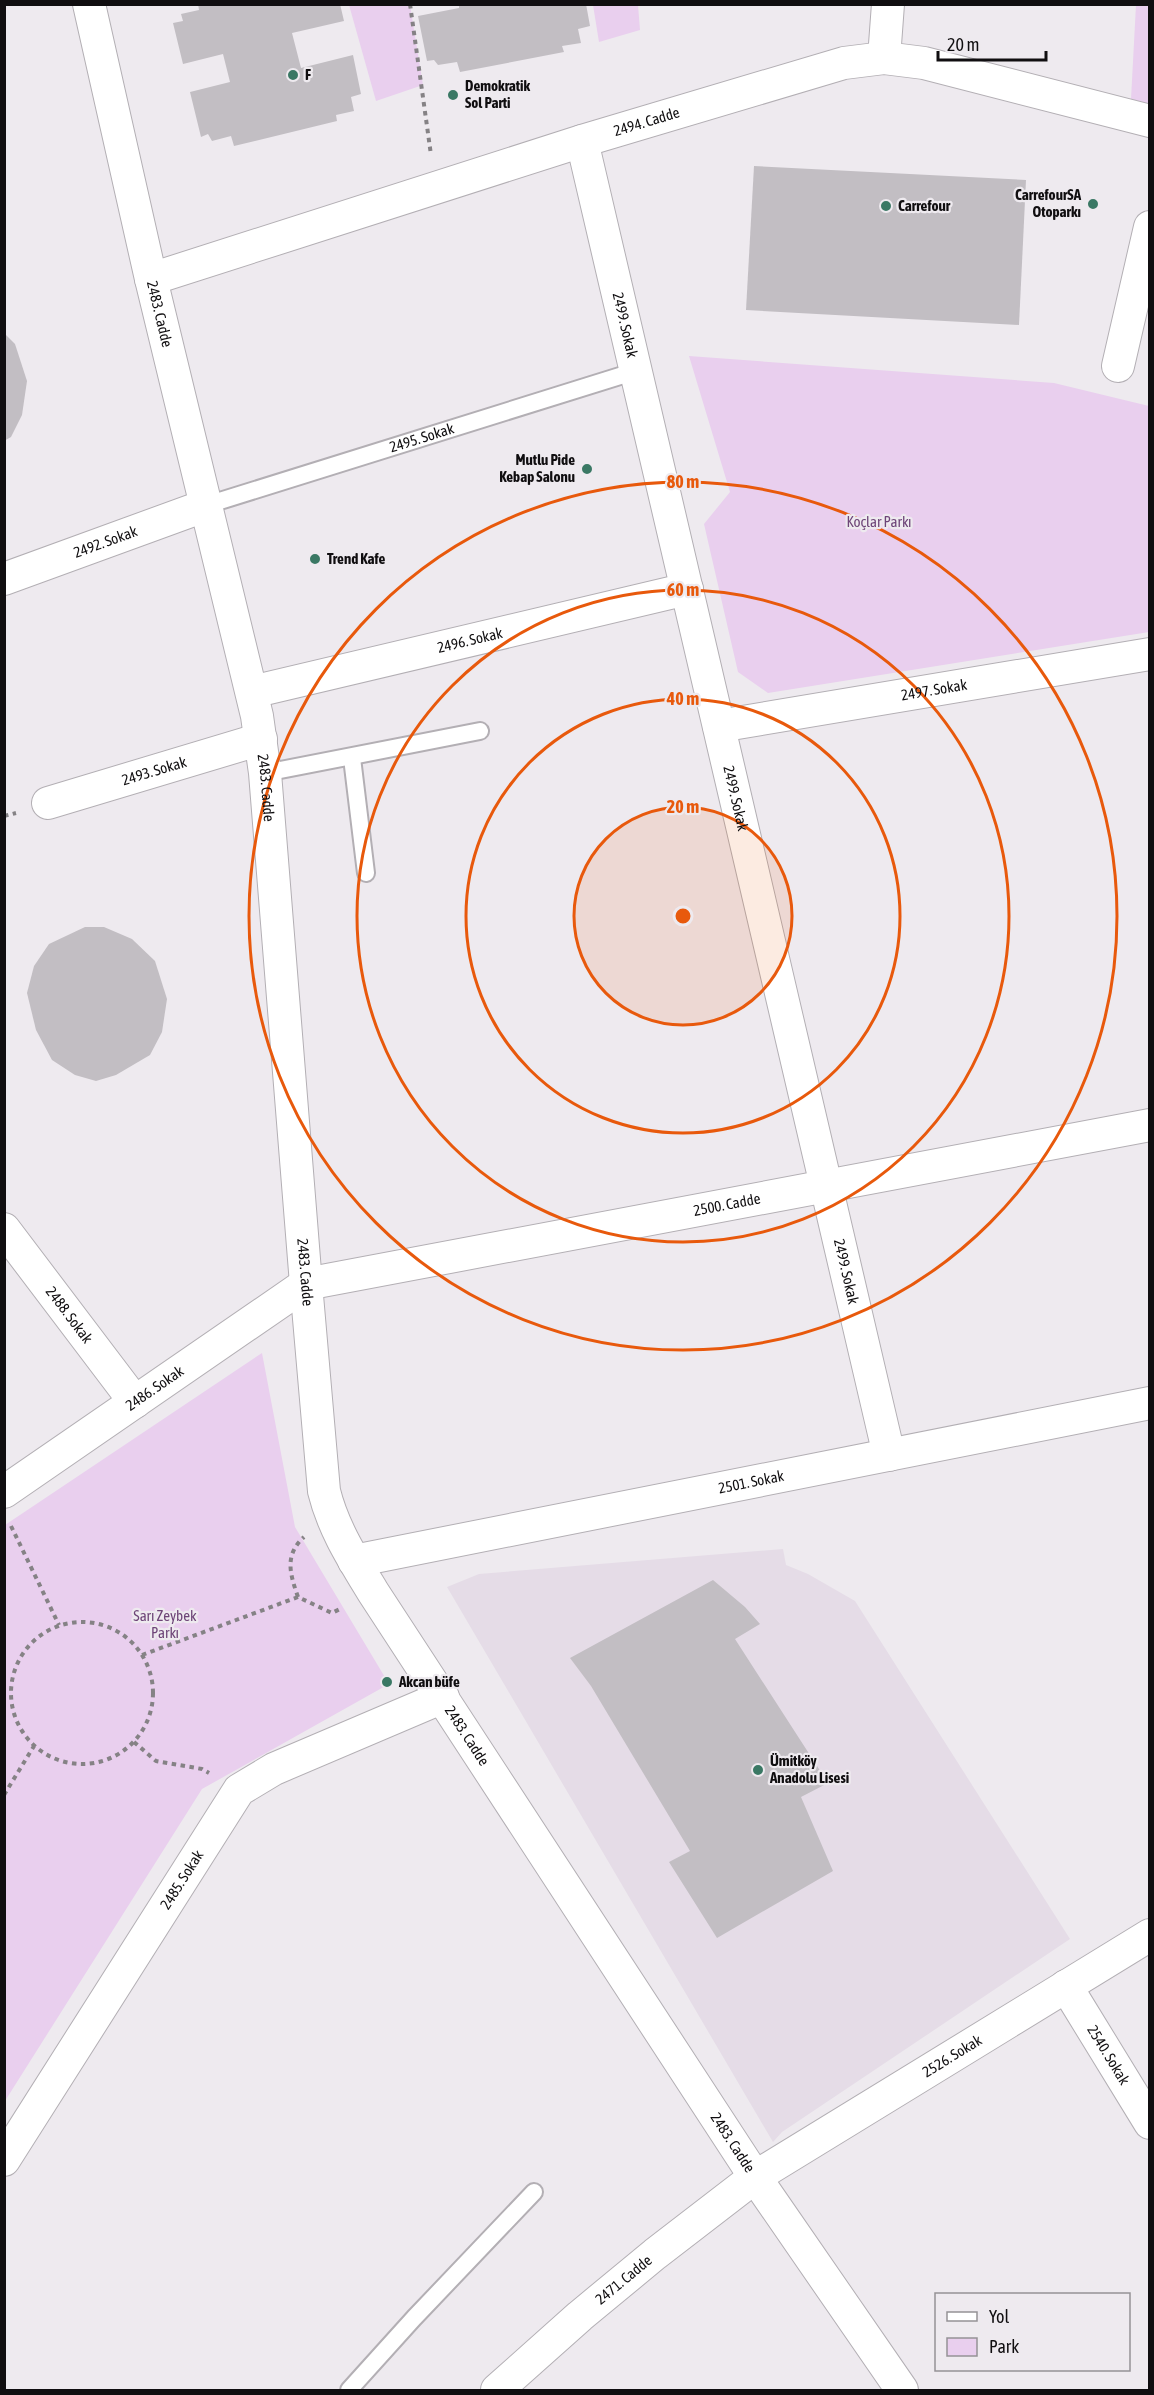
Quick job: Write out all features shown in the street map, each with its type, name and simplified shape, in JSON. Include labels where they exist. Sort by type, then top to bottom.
[{"type":"street","name":"2483. Cadde","points":[[89,4],[151,279],[252,692],[261,739],[324,1491],[330,1514],[373,1592],[755,2177],[902,2391]]},
{"type":"street","points":[[884,58],[888,4]]},
{"type":"street","name":"2494. Cadde","points":[[151,279],[582,141],[844,63],[884,58],[924,63],[1149,121]]},
{"type":"street","name":"2499. Sokak","points":[[582,141],[889,1455]]},
{"type":"street","points":[[1118,366],[1149,227]]},
{"type":"street","name":"2492. Sokak","points":[[4,579],[207,506]]},
{"type":"street","name":"2496. Sokak","points":[[252,692],[687,589]]},
{"type":"street","name":"2497. Sokak","points":[[718,726],[1149,654]]},
{"type":"street","name":"2493. Sokak","points":[[48,803],[261,739]]},
{"type":"street","name":"2500. Cadde","points":[[306,1284],[1149,1125]]},
{"type":"street","name":"2488. Sokak","points":[[4,1229],[135,1402]]},
{"type":"street","name":"2486. Sokak","points":[[7,1507],[135,1402],[306,1284]]},
{"type":"street","name":"2501. Sokak","points":[[354,1561],[1149,1403]]},
{"type":"street","name":"2485. Sokak","points":[[4,2160],[239,1790],[274,1769],[443,1697]]},
{"type":"street","name":"2526. Sokak","points":[[755,2177],[1149,1935]]},
{"type":"street","name":"2540. Sokak","points":[[1066,1986],[1149,2123]]},
{"type":"street","name":"2471. Cadde","points":[[497,2391],[571,2324],[646,2261],[755,2177]]},
{"type":"lane","name":"2495. Sokak","points":[[207,506],[636,371]]},
{"type":"lane","points":[[265,773],[352,758],[480,731]]},
{"type":"lane","points":[[352,758],[366,873]]},
{"type":"lane","points":[[349,2391],[414,2318],[534,2192]]},
{"type":"path","points":[[410,4],[435,188]]},
{"type":"path","points":[[7,1507],[59,1625]]},
{"type":"path","points":[[330,1514],[294,1546],[290,1573],[298,1596],[332,1613],[373,1592]]},
{"type":"path","points":[[142,1656],[298,1596]]},
{"type":"path","points":[[83,1622],[106,1626],[127,1638],[142,1656],[151,1677],[152,1700],[147,1723],[134,1742],[116,1756],[96,1763],[73,1764],[52,1758],[34,1746],[18,1727],[11,1703],[12,1678],[21,1655],[37,1637],[59,1625],[83,1622]]},
{"type":"path","points":[[134,1742],[156,1761],[201,1768],[239,1790]]},
{"type":"path","points":[[4,1795],[34,1746]]},
{"type":"shaded area","name":"Ümitköy Anadolu Lisesi","points":[[783,1549],[786,1565],[808,1574],[855,1601],[1070,1939],[782,2132],[773,2142],[447,1587],[479,1574]]},
{"type":"green space","points":[[349,5],[410,5],[423,85],[376,101]]},
{"type":"green space","points":[[593,5],[638,5],[640,30],[599,42]]},
{"type":"green space","points":[[1136,5],[1149,5],[1149,104],[1131,99]]},
{"type":"green space","name":"Koçlar Parkı","points":[[689,356],[1054,383],[1149,406],[1149,632],[768,693],[738,672],[704,524],[730,492]]},
{"type":"green space","name":"Sarı Zeybek Parkı","points":[[262,1353],[295,1527],[389,1684],[202,1789],[5,2101],[5,1525]]},
{"type":"building","name":"F","points":[[198,4],[340,4],[344,21],[292,33],[301,68],[353,55],[361,94],[351,97],[354,111],[336,115],[337,121],[234,146],[231,136],[212,141],[208,134],[201,137],[190,92],[230,82],[223,54],[183,64],[173,23],[183,21],[181,14],[199,10]]},
{"type":"building","points":[[459,4],[586,4],[590,26],[578,29],[581,43],[562,46],[564,52],[460,72],[457,62],[438,65],[434,60],[427,61],[418,16],[459,8]]},
{"type":"building","points":[[754,166],[1026,180],[1019,325],[746,310]]},
{"type":"building","points":[[4,333],[15,344],[27,381],[22,415],[11,437],[4,441]]},
{"type":"building","points":[[85,927],[104,927],[132,939],[155,961],[167,999],[162,1032],[150,1055],[116,1075],[96,1081],[75,1075],[52,1060],[36,1030],[27,993],[34,966],[49,944]]},
{"type":"building","points":[[713,1580],[745,1607],[760,1624],[735,1639],[828,1783],[801,1797],[833,1871],[717,1938],[669,1862],[690,1851],[591,1686],[570,1658]]},
{"type":"place","name":"F","points":[[293,75]]},
{"type":"place","name":"Demokratik Sol Parti","points":[[453,95]]},
{"type":"place","name":"CarrefourSA Otoparkı","points":[[1093,204]]},
{"type":"place","name":"Carrefour","points":[[886,206]]},
{"type":"place","name":"Mutlu Pide Kebap Salonu","points":[[587,469]]},
{"type":"place","name":"Trend Kafe","points":[[315,559]]},
{"type":"place","name":"Akcan büfe","points":[[387,1682]]},
{"type":"place","name":"Ümitköy Anadolu Lisesi","points":[[758,1770]]}]
